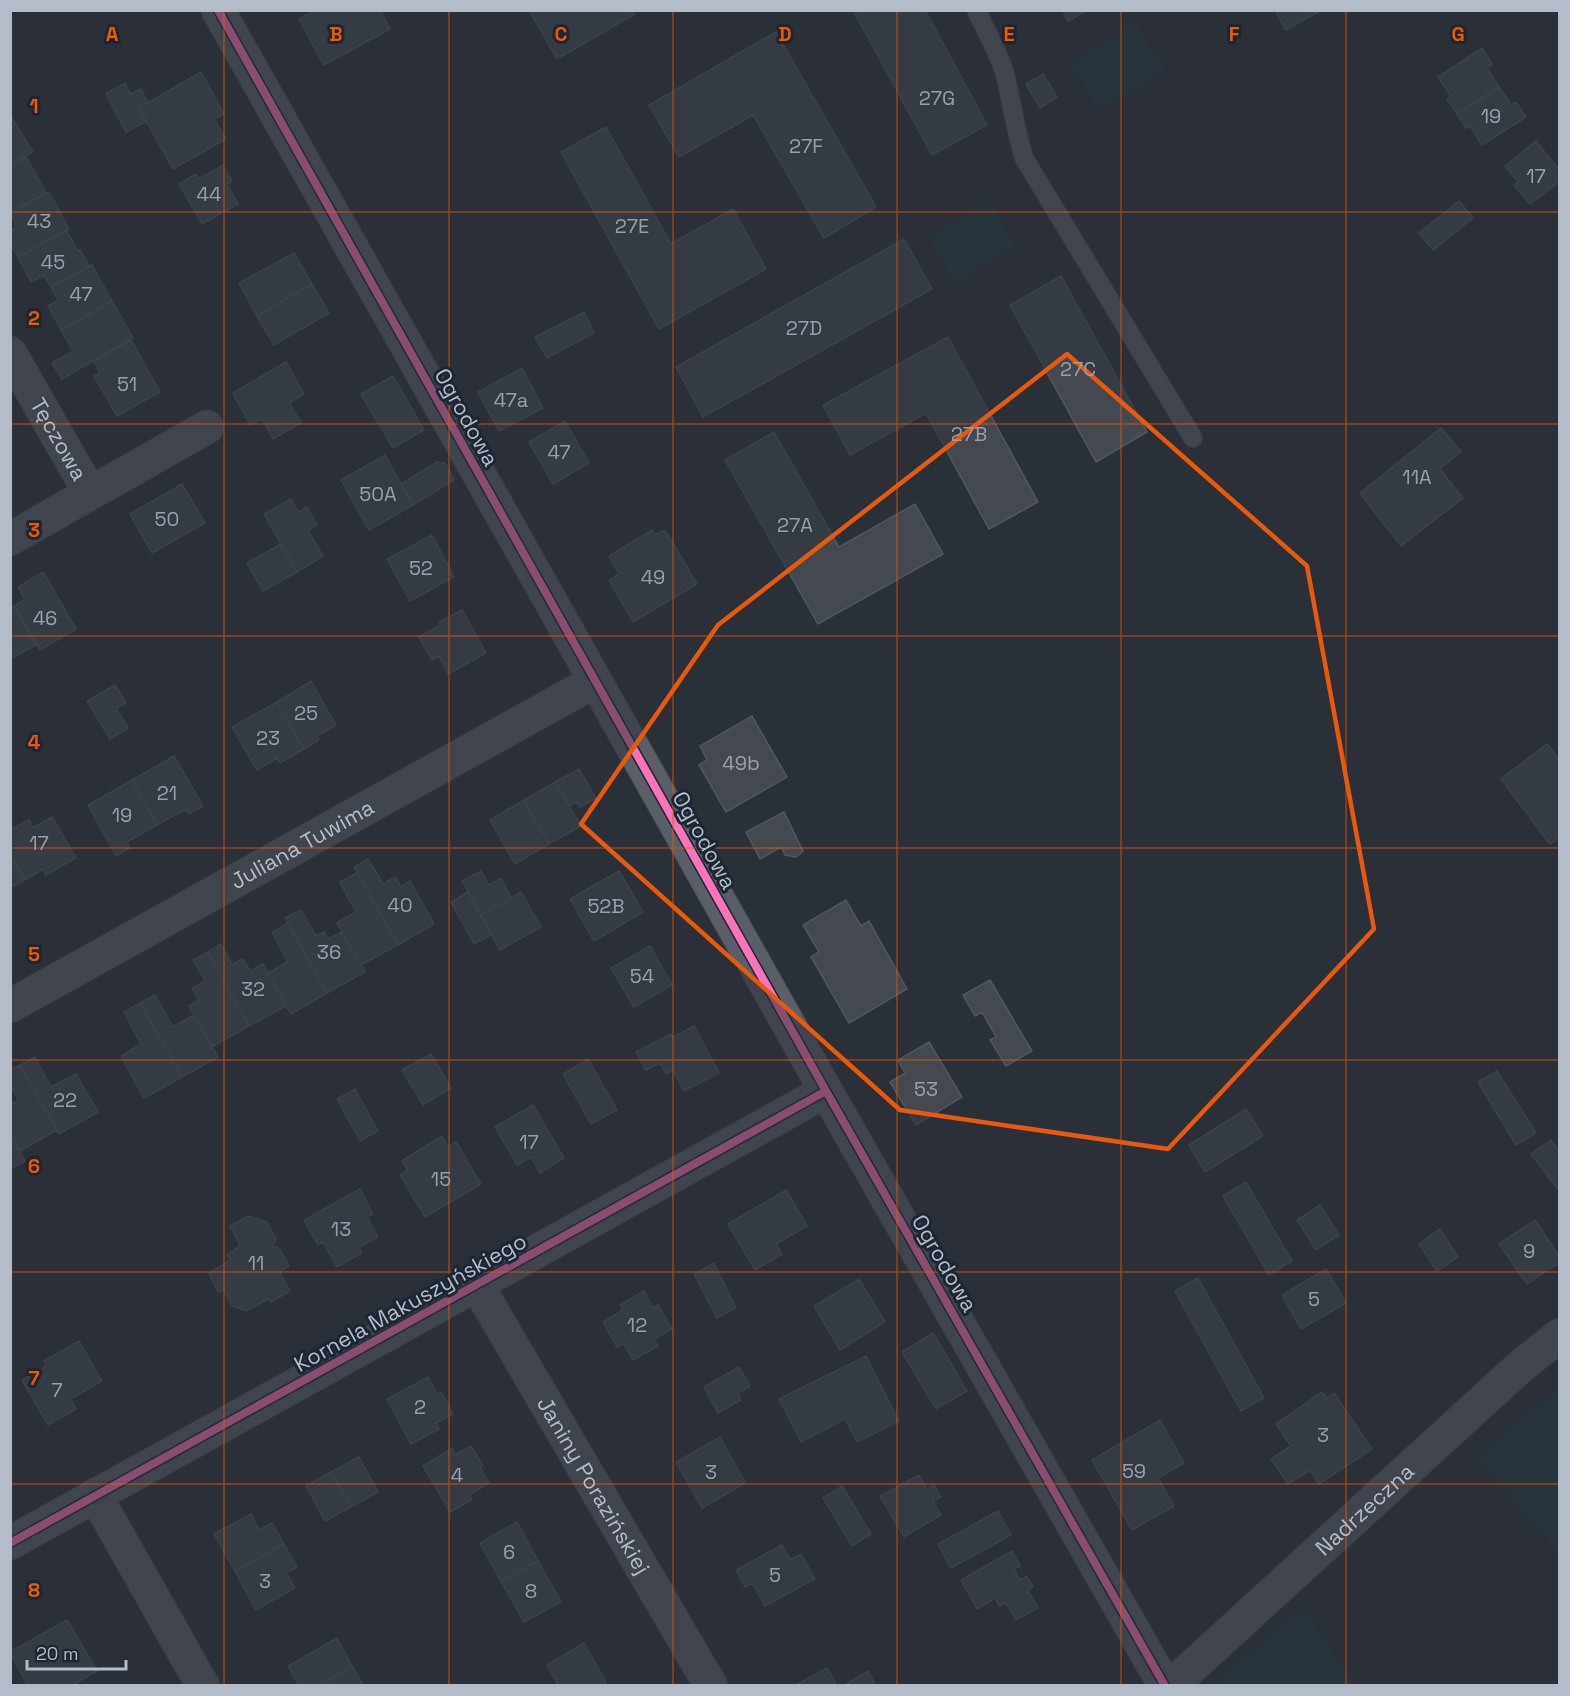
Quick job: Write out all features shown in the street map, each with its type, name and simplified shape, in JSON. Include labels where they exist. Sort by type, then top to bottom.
[{"type":"street","name":"Ogrodowa","points":[[219,10],[826,1091],[1165,1686]]},
{"type":"street","name":"Tęczowa","points":[[10,353],[90,493]]},
{"type":"street","points":[[10,539],[207,427]]},
{"type":"street","name":"Juliana Tuwima","points":[[10,1006],[595,681]]},
{"type":"street","name":"Kornela Makuszyńskiego","points":[[10,1544],[826,1091]]},
{"type":"street","name":"Janiny Porazińskiej","points":[[477,1285],[711,1686]]},
{"type":"street","name":"Nadrzeczna","points":[[1171,1686],[1521,1366],[1560,1335]]},
{"type":"street","points":[[95,1495],[203,1686]]},
{"type":"lane","points":[[976,10],[998,54],[1024,158],[1193,438]]},
{"type":"highlighted area","points":[[1067,354],[1307,566],[1374,929],[1168,1149],[900,1110],[581,824],[718,625]]},
{"type":"green space","points":[[1136,23],[1165,71],[1099,111],[1070,62]]},
{"type":"green space","points":[[989,201],[1016,246],[955,283],[928,238]]},
{"type":"green space","points":[[1559,1387],[1559,1553],[1478,1457]]},
{"type":"green space","points":[[1303,1608],[1354,1685],[1212,1685]]},
{"type":"building","points":[[315,10],[380,10],[390,29],[324,65],[299,19]]},
{"type":"building","points":[[529,10],[633,10],[635,14],[557,59]]},
{"type":"building","points":[[853,10],[925,10],[987,125],[932,155]]},
{"type":"building","points":[[1062,10],[1087,10],[1068,21]]},
{"type":"building","points":[[1275,10],[1322,10],[1286,30]]},
{"type":"building","points":[[776,32],[876,207],[824,238],[753,115],[679,157],[649,105]]},
{"type":"building","points":[[1482,48],[1492,64],[1487,68],[1499,87],[1457,114],[1447,99],[1451,96],[1438,77]]},
{"type":"building","points":[[201,72],[224,114],[214,119],[226,139],[173,169],[139,108]]},
{"type":"building","points":[[1043,74],[1057,97],[1040,108],[1026,84]]},
{"type":"building","points":[[125,83],[130,94],[141,89],[148,103],[139,108],[146,122],[126,132],[106,94]]},
{"type":"building","points":[[1499,87],[1511,105],[1516,102],[1526,117],[1482,145],[1470,126],[1466,128],[1457,114]]},
{"type":"building","points":[[10,115],[33,152],[10,165]]},
{"type":"building","points":[[606,127],[671,244],[733,209],[766,269],[659,329],[561,152]]},
{"type":"building","points":[[1536,141],[1560,171],[1560,181],[1530,204],[1514,185],[1518,182],[1505,166]]},
{"type":"building","points":[[26,157],[46,193],[10,213],[10,165]]},
{"type":"building","points":[[223,165],[232,181],[227,184],[238,204],[202,224],[179,184],[196,174],[199,179]]},
{"type":"building","points":[[49,192],[69,229],[18,257],[10,244],[10,230],[17,227],[10,213]]},
{"type":"building","points":[[1459,201],[1473,218],[1433,250],[1419,233]]},
{"type":"building","points":[[66,230],[89,266],[51,287],[44,275],[31,282],[18,257]]},
{"type":"building","points":[[904,239],[932,289],[703,417],[676,367]]},
{"type":"building","points":[[294,253],[312,284],[257,316],[239,283]]},
{"type":"building","points":[[92,265],[112,301],[61,330],[48,306],[58,300],[51,287]]},
{"type":"building","points":[[1061,276],[1147,432],[1096,462],[1010,305]]},
{"type":"building","points":[[312,284],[329,313],[274,345],[257,316]]},
{"type":"building","points":[[112,301],[133,338],[62,379],[52,363],[73,351],[61,330]]},
{"type":"building","points":[[584,312],[594,333],[547,358],[535,337]]},
{"type":"building","points":[[948,337],[1038,502],[989,529],[926,413],[850,455],[823,405]]},
{"type":"building","points":[[131,340],[160,392],[117,416],[94,376],[100,373],[94,361]]},
{"type":"building","points":[[286,362],[304,394],[289,403],[301,423],[273,439],[262,419],[250,425],[233,393]]},
{"type":"building","points":[[522,368],[543,408],[499,431],[478,392]]},
{"type":"building","points":[[393,376],[424,430],[393,448],[361,394]]},
{"type":"building","points":[[565,421],[589,463],[553,484],[529,442]]},
{"type":"building","points":[[1441,428],[1461,452],[1440,469],[1463,498],[1401,546],[1360,493]]},
{"type":"building","points":[[774,432],[839,547],[915,504],[943,554],[818,624],[725,460]]},
{"type":"building","points":[[385,455],[413,505],[369,530],[341,480]]},
{"type":"building","points":[[437,462],[445,463],[454,480],[413,505],[401,484]]},
{"type":"building","points":[[182,484],[205,523],[152,553],[130,514]]},
{"type":"building","points":[[291,499],[298,512],[307,507],[317,525],[308,530],[323,556],[297,572],[264,514]]},
{"type":"building","points":[[652,530],[655,535],[665,530],[697,584],[633,622],[609,580],[619,574],[609,556]]},
{"type":"building","points":[[432,535],[454,577],[410,601],[387,559]]},
{"type":"building","points":[[281,544],[297,572],[263,591],[247,563]]},
{"type":"building","points":[[43,572],[76,629],[40,650],[14,606],[25,599],[18,587]]},
{"type":"building","points":[[14,606],[36,645],[10,659],[10,608]]},
{"type":"building","points":[[462,610],[486,653],[448,674],[439,656],[432,660],[419,637],[441,625],[439,622]]},
{"type":"building","points":[[311,681],[336,725],[317,736],[319,740],[304,749],[277,702]]},
{"type":"building","points":[[115,685],[126,703],[116,708],[128,728],[110,739],[87,701]]},
{"type":"building","points":[[277,702],[304,749],[280,763],[277,758],[257,770],[232,727]]},
{"type":"building","points":[[752,716],[787,777],[726,812],[699,765],[707,760],[700,746]]},
{"type":"building","points":[[1547,744],[1560,760],[1560,837],[1550,844],[1501,779]]},
{"type":"building","points":[[174,756],[203,806],[189,814],[186,809],[157,825],[132,780]]},
{"type":"building","points":[[579,769],[596,798],[580,807],[577,802],[569,806],[555,782]]},
{"type":"building","points":[[132,780],[157,825],[127,842],[130,848],[116,856],[88,805]]},
{"type":"building","points":[[555,782],[581,826],[549,844],[524,800]]},
{"type":"building","points":[[524,800],[549,844],[515,864],[490,820]]},
{"type":"building","points":[[784,812],[803,851],[796,857],[785,855],[781,847],[760,859],[746,832]]},
{"type":"building","points":[[52,817],[76,858],[46,875],[43,869],[25,880],[10,855],[10,830],[29,820],[33,828]]},
{"type":"building","points":[[10,855],[25,880],[10,888]]},
{"type":"building","points":[[368,859],[383,884],[395,877],[401,887],[410,881],[434,924],[398,945],[354,867]]},
{"type":"building","points":[[481,871],[489,885],[501,878],[511,898],[481,915],[462,881]]},
{"type":"building","points":[[619,871],[643,912],[594,941],[570,899]]},
{"type":"building","points":[[357,873],[398,945],[361,965],[337,923],[356,912],[340,882]]},
{"type":"building","points":[[468,892],[491,935],[474,944],[451,902]]},
{"type":"building","points":[[521,892],[541,927],[500,950],[481,915]]},
{"type":"building","points":[[846,900],[861,926],[869,921],[907,989],[849,1023],[811,957],[819,952],[803,925]]},
{"type":"building","points":[[301,910],[316,936],[324,932],[328,939],[342,932],[365,972],[327,993],[285,918]]},
{"type":"building","points":[[288,923],[327,993],[291,1014],[268,973],[288,962],[272,932]]},
{"type":"building","points":[[221,944],[232,965],[243,959],[250,971],[263,964],[286,1006],[249,1026],[208,952]]},
{"type":"building","points":[[650,946],[672,985],[634,1007],[611,968]]},
{"type":"building","points":[[208,952],[249,1026],[212,1047],[189,1006],[199,1000],[192,988],[205,981],[193,960]]},
{"type":"building","points":[[990,980],[1032,1051],[1006,1066],[990,1040],[996,1037],[982,1012],[975,1016],[963,995]]},
{"type":"building","points":[[155,995],[173,1027],[194,1015],[218,1057],[182,1077],[140,1003]]},
{"type":"building","points":[[140,1003],[182,1077],[144,1098],[121,1056],[141,1044],[124,1012]]},
{"type":"building","points":[[694,1026],[719,1073],[684,1091],[673,1070],[666,1074],[660,1063],[646,1070],[636,1052],[671,1034],[673,1037]]},
{"type":"building","points":[[929,1042],[962,1097],[916,1125],[890,1082],[905,1073],[898,1060]]},
{"type":"building","points":[[431,1054],[451,1088],[423,1105],[402,1070]]},
{"type":"building","points":[[35,1057],[51,1087],[76,1074],[98,1112],[59,1134],[20,1065]]},
{"type":"building","points":[[588,1059],[617,1110],[591,1124],[563,1074]]},
{"type":"building","points":[[20,1065],[57,1130],[20,1151],[10,1135],[10,1105],[19,1100],[10,1085],[10,1070]]},
{"type":"building","points":[[1497,1071],[1536,1133],[1516,1145],[1478,1082]]},
{"type":"building","points":[[355,1089],[378,1131],[360,1141],[337,1099]]},
{"type":"building","points":[[533,1105],[564,1158],[540,1173],[531,1157],[517,1165],[495,1127]]},
{"type":"building","points":[[1246,1109],[1263,1136],[1205,1172],[1189,1145]]},
{"type":"building","points":[[10,1135],[25,1161],[10,1169]]},
{"type":"building","points":[[442,1136],[448,1147],[456,1142],[481,1184],[425,1217],[400,1175],[408,1170],[402,1161]]},
{"type":"building","points":[[1551,1140],[1560,1152],[1560,1192],[1531,1154]]},
{"type":"building","points":[[1246,1182],[1292,1261],[1269,1275],[1223,1196]]},
{"type":"building","points":[[360,1189],[373,1214],[367,1217],[378,1237],[359,1247],[362,1253],[337,1267],[323,1242],[318,1245],[304,1220]]},
{"type":"building","points":[[786,1190],[807,1226],[776,1244],[782,1254],[755,1270],[728,1224]]},
{"type":"building","points":[[1320,1205],[1339,1235],[1316,1250],[1297,1220]]},
{"type":"building","points":[[248,1216],[267,1222],[276,1239],[273,1246],[279,1248],[289,1266],[280,1272],[290,1291],[271,1302],[268,1299],[246,1311],[232,1306],[224,1290],[218,1292],[209,1273],[231,1260],[227,1255],[240,1246],[230,1226]]},
{"type":"building","points":[[1535,1220],[1560,1257],[1560,1262],[1527,1284],[1499,1244]]},
{"type":"building","points":[[1440,1229],[1458,1257],[1437,1271],[1419,1244]]},
{"type":"building","points":[[714,1263],[736,1308],[717,1318],[694,1274]]},
{"type":"building","points":[[1326,1269],[1346,1303],[1301,1329],[1282,1295]]},
{"type":"building","points":[[1198,1278],[1264,1398],[1241,1411],[1175,1291]]},
{"type":"building","points":[[859,1279],[885,1322],[840,1350],[814,1306]]},
{"type":"building","points":[[644,1291],[653,1308],[658,1305],[672,1329],[654,1339],[658,1346],[633,1360],[624,1344],[617,1347],[603,1322],[623,1310],[620,1305]]},
{"type":"building","points":[[933,1333],[967,1391],[936,1409],[902,1352]]},
{"type":"building","points":[[79,1341],[102,1381],[70,1399],[76,1409],[48,1425],[22,1380],[46,1366],[44,1361]]},
{"type":"building","points":[[866,1356],[899,1421],[857,1442],[845,1419],[801,1442],[779,1399]]},
{"type":"building","points":[[739,1367],[750,1386],[738,1393],[741,1400],[718,1413],[704,1387]]},
{"type":"building","points":[[428,1377],[437,1394],[441,1392],[453,1414],[436,1423],[439,1429],[411,1444],[387,1399]]},
{"type":"building","points":[[1322,1392],[1327,1398],[1334,1393],[1372,1449],[1319,1484],[1310,1470],[1288,1484],[1271,1459],[1291,1446],[1276,1424]]},
{"type":"building","points":[[1160,1420],[1184,1463],[1158,1478],[1174,1506],[1132,1530],[1092,1460]]},
{"type":"building","points":[[720,1437],[745,1483],[702,1508],[676,1462]]},
{"type":"building","points":[[471,1446],[483,1466],[480,1467],[489,1483],[469,1495],[472,1500],[450,1512],[423,1466],[452,1448],[455,1455]]},
{"type":"building","points":[[359,1457],[378,1492],[351,1507],[331,1472]]},
{"type":"building","points":[[331,1472],[351,1507],[325,1521],[306,1486]]},
{"type":"building","points":[[919,1475],[927,1489],[934,1485],[941,1497],[933,1501],[941,1515],[904,1537],[880,1496]]},
{"type":"building","points":[[842,1486],[871,1534],[852,1546],[823,1498]]},
{"type":"building","points":[[998,1511],[1011,1535],[951,1568],[938,1544]]},
{"type":"building","points":[[251,1514],[259,1530],[272,1523],[284,1544],[235,1571],[214,1534]]},
{"type":"building","points":[[517,1522],[538,1561],[501,1581],[480,1543]]},
{"type":"building","points":[[284,1544],[297,1567],[286,1573],[295,1588],[256,1610],[235,1571]]},
{"type":"building","points":[[782,1545],[790,1560],[801,1554],[815,1579],[765,1606],[752,1583],[745,1587],[736,1570]]},
{"type":"building","points":[[1012,1551],[1020,1566],[1014,1569],[1020,1580],[1027,1576],[1033,1587],[1028,1591],[1038,1608],[1016,1620],[1006,1603],[999,1606],[995,1598],[977,1609],[961,1580]]},
{"type":"building","points":[[538,1561],[561,1602],[524,1622],[501,1581]]},
{"type":"building","points":[[67,1620],[97,1671],[71,1686],[28,1686],[10,1652]]},
{"type":"building","points":[[337,1638],[352,1666],[319,1686],[299,1686],[288,1666]]},
{"type":"building","points":[[584,1643],[606,1682],[601,1686],[559,1686],[547,1665]]},
{"type":"building","points":[[352,1666],[364,1686],[319,1686]]},
{"type":"building","points":[[827,1668],[837,1686],[799,1686],[798,1684]]},
{"type":"building","points":[[868,1671],[876,1686],[843,1686]]},
{"type":"cycle path","points":[[218,10],[826,1091],[1165,1686]]},
{"type":"cycle path","points":[[10,1543],[826,1091]]}]
